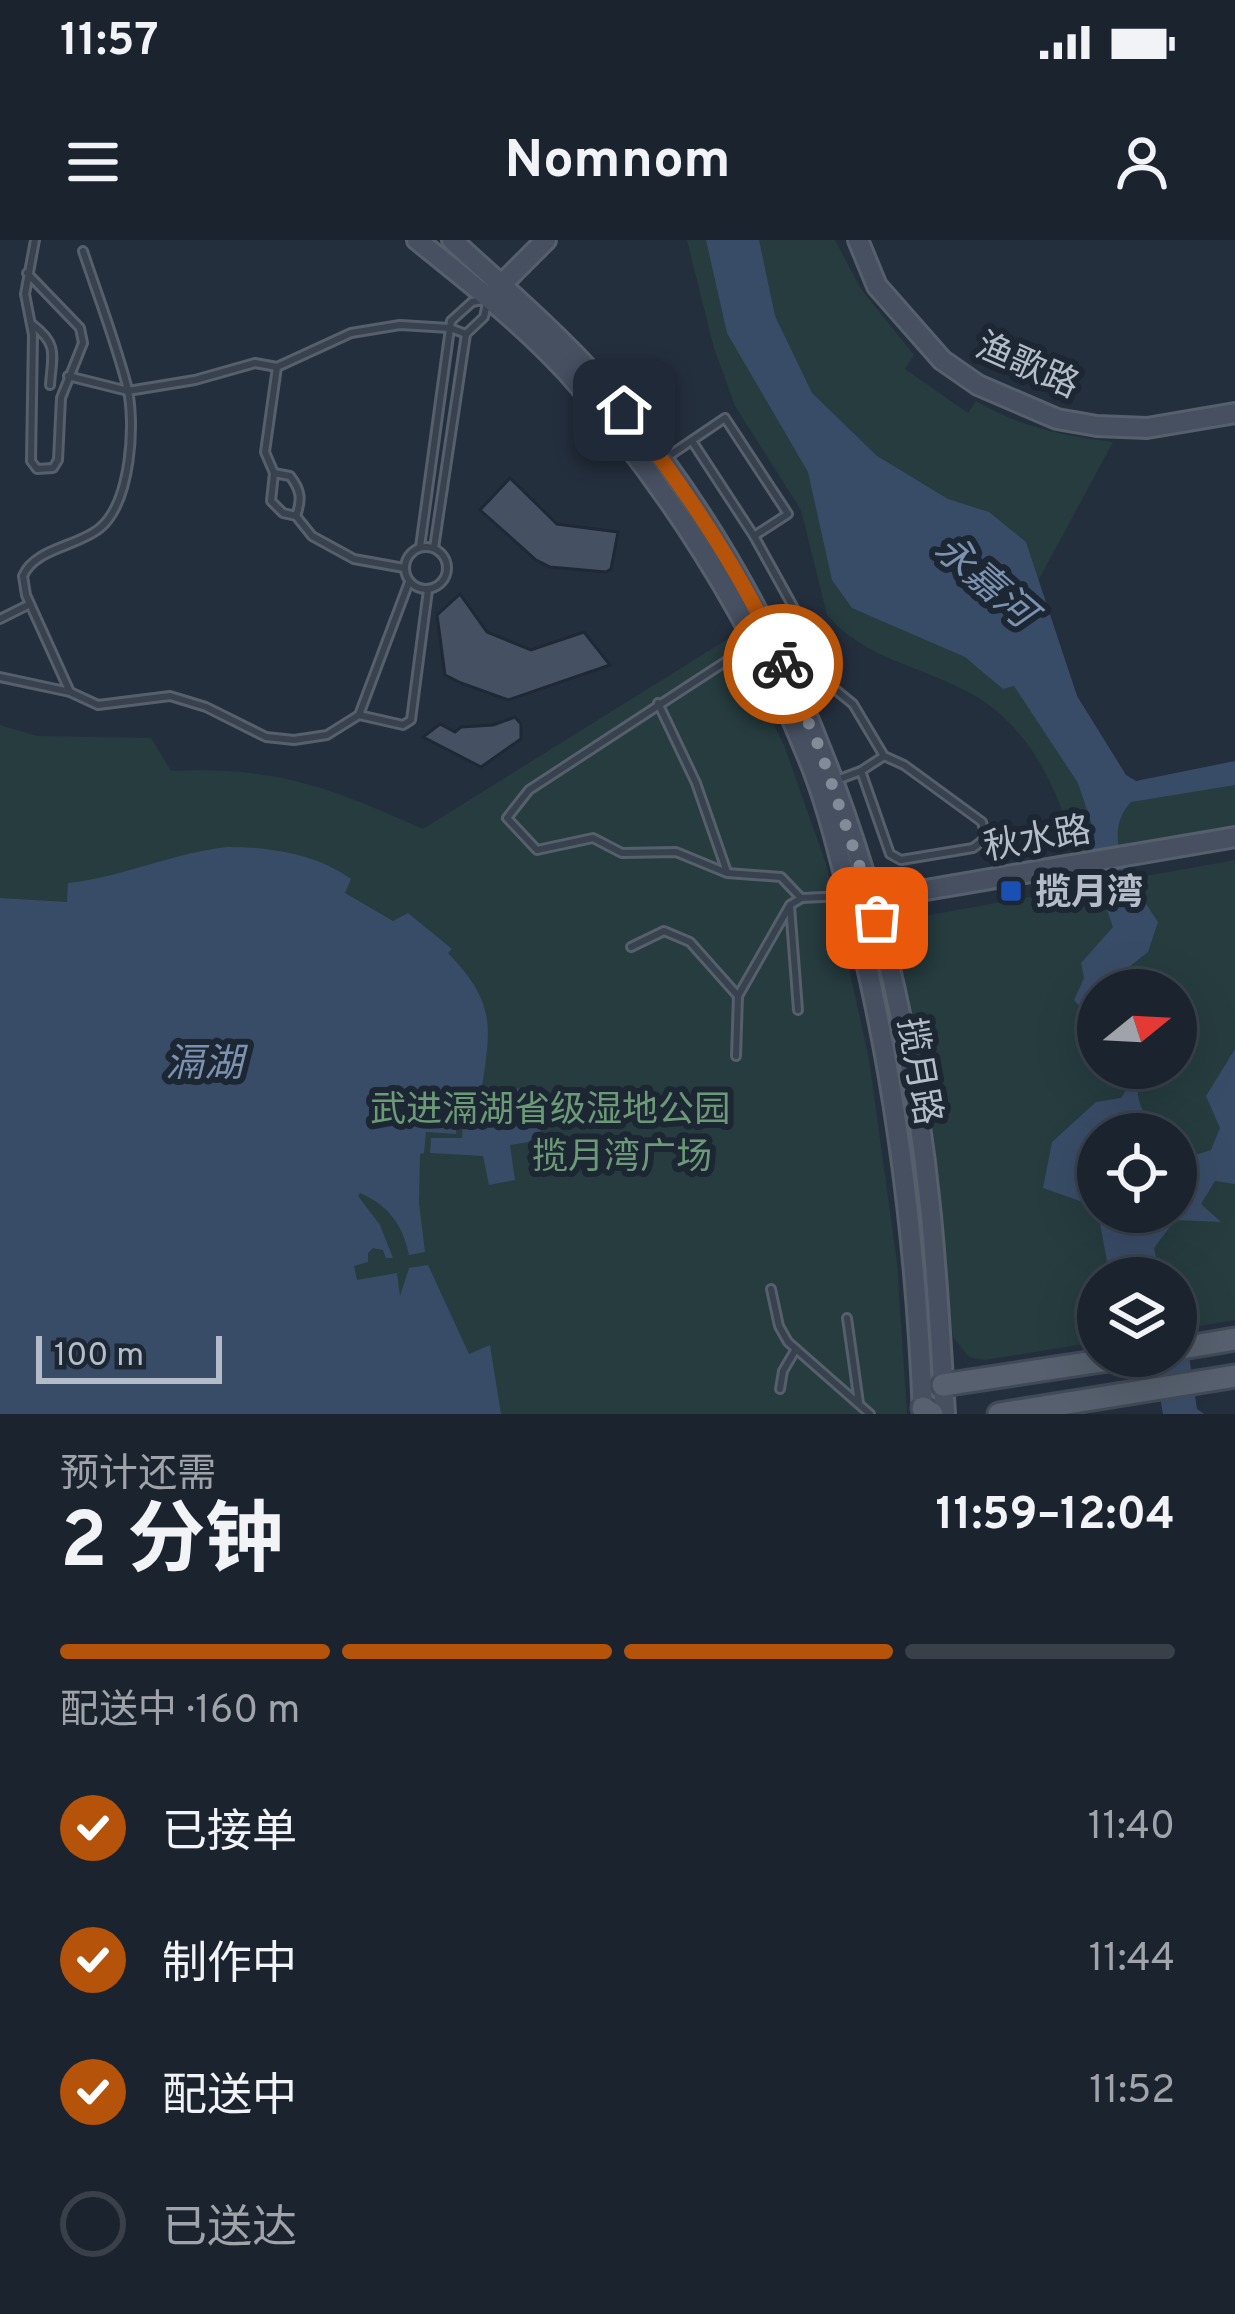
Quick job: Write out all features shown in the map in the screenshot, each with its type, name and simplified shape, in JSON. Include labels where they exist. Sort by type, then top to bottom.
[{"type":"main road","points":[[1197,1345],[1235,1339]]},
{"type":"main road","points":[[943,1385],[1077,1365]]},
{"type":"main road","points":[[999,1414],[1235,1376]]},
{"type":"street","name":"揽月路","points":[[417,240],[576,356],[663,460],[754,602],[780,658],[832,782],[871,896],[893,987],[927,1180],[943,1385]]},
{"type":"street","name":"揽月路","points":[[452,240],[609,421],[693,541],[754,643],[807,754],[828,811],[870,974],[904,1162],[925,1413]]},
{"type":"street","points":[[494,292],[546,240]]},
{"type":"street","name":"渔歌路","points":[[858,240],[878,286],[942,360],[978,385],[1057,419],[1096,426],[1147,428],[1235,412]]},
{"type":"street","name":"秋水路","points":[[850,896],[1235,837]]},
{"type":"street","points":[[925,1413],[943,1385]]},
{"type":"lane","points":[[27,273],[80,328],[83,343],[61,398],[58,460],[53,468],[37,469],[31,461],[31,323],[25,294],[27,273],[35,240]]},
{"type":"lane","points":[[70,692],[22,576],[35,558],[74,545],[103,526],[121,501],[128,455],[128,391],[83,251]]},
{"type":"lane","points":[[420,547],[451,321],[472,302],[494,292]]},
{"type":"lane","points":[[434,548],[466,334],[484,317],[494,292]]},
{"type":"lane","points":[[31,323],[50,338],[50,385]]},
{"type":"lane","points":[[68,376],[128,391],[195,380],[255,363],[277,367],[351,333],[400,325],[450,328],[466,334]]},
{"type":"lane","points":[[277,367],[265,452],[274,473],[271,500],[283,513],[296,516],[312,536],[354,559],[404,568]]},
{"type":"lane","points":[[663,460],[725,418],[788,514],[754,536]]},
{"type":"lane","points":[[692,441],[754,536],[811,639],[821,678],[853,704],[884,756],[904,765],[982,822],[986,838],[980,845],[901,860],[890,854],[861,772]]},
{"type":"lane","points":[[274,473],[290,476],[299,488],[296,516]]},
{"type":"lane","points":[[359,716],[409,582],[404,568],[409,555],[420,547],[434,548],[445,558],[447,572],[441,584],[428,590],[409,582]]},
{"type":"lane","points":[[0,677],[70,692],[98,705],[170,696],[206,707],[266,737],[294,740],[327,734],[359,716],[403,724],[411,720],[428,590]]},
{"type":"lane","points":[[0,619],[30,604]]},
{"type":"lane","points":[[780,658],[811,639]]},
{"type":"lane","points":[[754,643],[530,790],[507,818],[537,850],[593,838],[622,854],[676,852],[727,872],[781,877],[801,898]]},
{"type":"lane","points":[[658,703],[696,783],[727,872]]},
{"type":"lane","points":[[832,782],[861,772],[884,756]]},
{"type":"lane","points":[[736,1056],[738,997],[790,904],[801,898],[850,896]]},
{"type":"lane","points":[[790,904],[798,1010]]},
{"type":"lane","points":[[631,947],[664,931],[690,942],[738,997]]},
{"type":"lane","points":[[772,1289],[781,1333],[870,1414]]},
{"type":"lane","points":[[847,1318],[859,1404]]},
{"type":"lane","points":[[780,1389],[783,1371],[796,1349]]},
{"type":"green space","points":[[687,240],[835,240],[861,289],[914,355],[905,369],[968,413],[976,401],[1042,429],[1113,442],[1005,642],[1108,796],[1235,784],[1235,827],[1075,853],[1051,784],[1010,724],[972,694],[859,642],[827,615],[801,510],[735,406],[714,348]]},
{"type":"green space","name":"揽月湾广场","points":[[731,637],[784,745],[826,864],[869,1059],[897,1263],[907,1414],[0,1414],[0,725],[37,736],[151,738],[171,771],[241,772],[301,782],[423,829]]},
{"type":"green space","points":[[1235,860],[1235,1320],[1197,1326],[1197,1257],[1077,1257],[1077,1345],[984,1360],[969,1357],[953,1337],[933,1157],[894,943],[904,924]]},
{"type":"water","name":"永嘉河","points":[[706,240],[759,240],[775,316],[812,393],[877,456],[948,499],[989,512],[1026,542],[1077,696],[1126,775],[1136,781],[1235,761],[1235,785],[1131,802],[1121,816],[1119,847],[1124,863],[1158,922],[1148,952],[1127,969],[1082,969],[1081,963],[1113,927],[1105,904],[1088,890],[1087,840],[1094,831],[1078,783],[1014,686],[1003,689],[965,657],[852,608],[832,580],[808,472],[727,333]]},
{"type":"water","name":"滆湖","points":[[228,847],[292,854],[338,870],[351,879],[345,893],[393,921],[408,913],[452,949],[448,953],[482,1000],[488,1029],[482,1086],[490,1087],[489,1101],[459,1100],[456,1134],[426,1132],[420,1154],[419,1203],[425,1252],[409,1255],[392,1216],[360,1193],[393,1258],[373,1248],[368,1262],[354,1266],[357,1280],[397,1273],[400,1296],[409,1268],[428,1265],[469,1354],[490,1345],[501,1414],[0,1414],[0,898],[67,902],[68,883]]},
{"type":"water","points":[[1235,1049],[1235,1184],[1215,1181],[1201,1204],[1221,1222],[1197,1221],[1197,1154],[1211,1150],[1220,1128],[1206,1096]]},
{"type":"water","points":[[495,1088],[535,1089],[542,1140],[510,1145],[515,1180],[489,1185],[483,1156],[430,1153],[431,1138],[462,1138],[464,1104],[498,1110]]},
{"type":"water","points":[[1127,1089],[1138,1089],[1144,1113],[1084,1113],[1096,1102],[1121,1098]]},
{"type":"water","points":[[1077,1119],[1077,1200],[1043,1188],[1052,1142]]},
{"type":"water","points":[[1102,1233],[1165,1233],[1154,1248],[1156,1257],[1106,1257]]},
{"type":"water","points":[[1157,1377],[1192,1377],[1197,1409],[1204,1414],[1163,1414]]},
{"type":"building","points":[[510,478],[557,524],[618,532],[611,569],[550,567],[480,510]]},
{"type":"building","points":[[460,594],[487,632],[531,650],[584,632],[610,665],[508,700],[461,683],[445,675],[437,615]]},
{"type":"building","points":[[515,717],[521,724],[521,739],[481,767],[423,737],[440,724],[455,732]]},
{"type":"way so far","points":[[783,664],[820,749],[877,918]]},
{"type":"place","name":"揽月湾","points":[[1011,891]]},
{"type":"route","points":[[624,410],[711,531],[754,602],[783,664]]},
{"type":"park label","name":"武进滆湖省级湿地公园","points":[[550,1108]]}]
